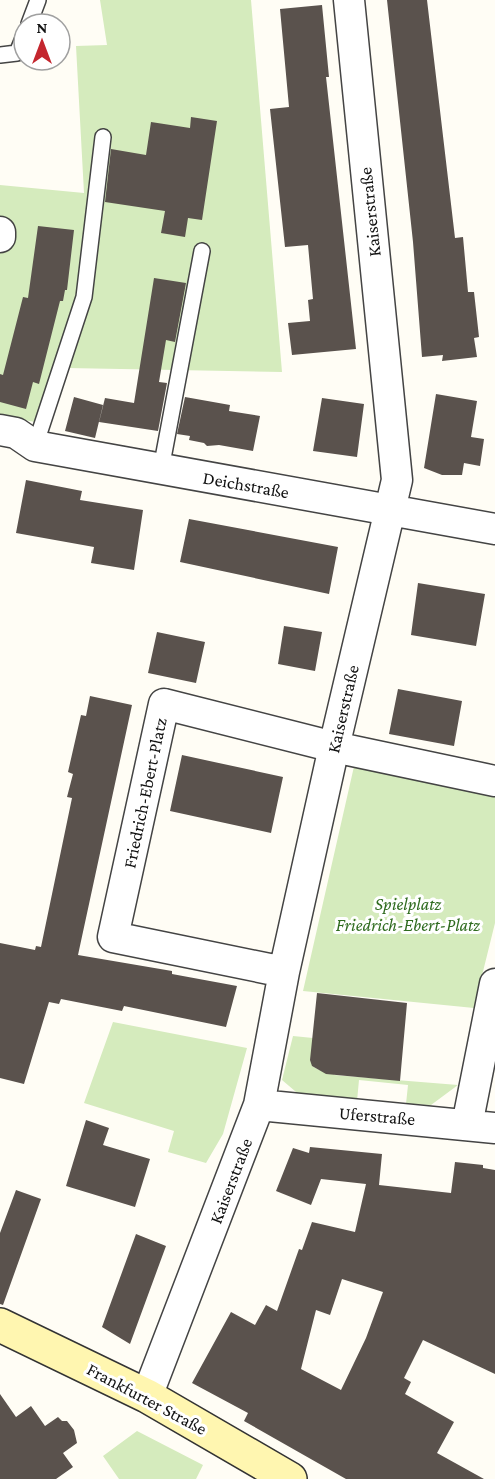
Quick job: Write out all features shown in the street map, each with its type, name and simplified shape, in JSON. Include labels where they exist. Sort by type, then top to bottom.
[{"type":"main road","name":"Frankfurter Straße","points":[[0,1325],[147,1396],[290,1479]]},
{"type":"street","name":"Kaiserstraße","points":[[147,1396],[258,1105],[284,972],[334,747],[397,480],[349,0]]},
{"type":"street","name":"Deichstraße","points":[[0,430],[16,433],[35,446],[495,528]]},
{"type":"street","name":"Friedrich-Ebert-Platz","points":[[284,972],[113,938],[164,704],[334,747],[495,781]]},
{"type":"street","points":[[481,1127],[495,984]]},
{"type":"street","name":"Uferstraße","points":[[258,1105],[481,1127]]},
{"type":"lane","points":[[35,446],[84,297],[103,137]]},
{"type":"lane","points":[[161,469],[202,251]]},
{"type":"green space","points":[[100,0],[251,0],[282,372],[67,368],[47,424],[0,416],[0,185],[84,193],[76,46],[107,45]]},
{"type":"green space","name":"Spielplatz Friedrich-Ebert-Platz","points":[[355,762],[495,792],[495,923],[474,1008],[303,991]]},
{"type":"green space","points":[[113,1022],[247,1048],[223,1134],[206,1163],[168,1152],[174,1131],[84,1103]]},
{"type":"green space","points":[[293,1036],[313,1038],[312,1066],[319,1070],[334,1072],[334,1075],[458,1085],[431,1105],[406,1104],[408,1085],[359,1080],[357,1101],[302,1097],[282,1080]]},
{"type":"green space","points":[[137,1431],[203,1465],[196,1479],[119,1479],[103,1456]]},
{"type":"building","points":[[387,0],[427,0],[455,238],[463,237],[468,292],[474,292],[479,337],[474,338],[477,357],[442,361],[443,355],[422,357],[413,242]]},
{"type":"building","points":[[322,5],[329,77],[326,77],[356,349],[292,355],[288,323],[310,321],[308,300],[313,299],[308,245],[285,247],[270,109],[289,107],[280,9]]},
{"type":"building","points":[[191,117],[217,121],[202,220],[188,218],[185,237],[161,233],[165,211],[105,202],[111,149],[146,155],[151,122],[190,128]]},
{"type":"building","points":[[38,226],[74,230],[67,290],[65,290],[63,301],[60,301],[39,384],[33,382],[26,409],[0,402],[0,374],[3,375],[23,297],[28,298]]},
{"type":"building","points":[[154,278],[186,283],[175,342],[166,340],[159,382],[167,383],[158,431],[99,422],[105,398],[134,403]]},
{"type":"building","points":[[436,394],[477,401],[471,437],[484,439],[480,466],[464,463],[462,475],[442,475],[424,468]]},
{"type":"building","points":[[74,397],[103,405],[95,438],[65,431]]},
{"type":"building","points":[[185,397],[230,405],[229,411],[260,416],[253,451],[219,445],[207,446],[204,443],[189,440],[190,436],[177,434]]},
{"type":"building","points":[[322,398],[364,404],[357,457],[313,451]]},
{"type":"building","points":[[26,480],[82,491],[80,500],[143,510],[134,570],[91,563],[94,547],[16,533]]},
{"type":"building","points":[[189,519],[338,547],[329,594],[180,562]]},
{"type":"building","points":[[418,583],[485,594],[476,646],[411,635]]},
{"type":"building","points":[[284,626],[322,632],[315,671],[278,664]]},
{"type":"building","points":[[157,632],[205,642],[196,683],[148,673]]},
{"type":"building","points":[[398,689],[462,701],[454,746],[389,734]]},
{"type":"building","points":[[90,696],[132,705],[78,955],[172,971],[172,974],[237,986],[226,1027],[124,1006],[122,1011],[61,999],[59,1004],[49,1002],[24,1084],[0,1078],[0,943],[35,950],[36,946],[41,947],[72,798],[67,797],[73,774],[68,772],[81,715],[86,716]]},
{"type":"building","points":[[182,755],[283,777],[271,833],[170,811]]},
{"type":"building","points":[[317,993],[407,1003],[400,1081],[326,1074],[312,1066],[310,1060]]},
{"type":"building","points":[[86,1120],[109,1128],[103,1145],[150,1159],[135,1207],[66,1186]]},
{"type":"building","points":[[310,1147],[382,1154],[379,1185],[451,1193],[455,1162],[483,1165],[483,1168],[495,1170],[495,1374],[423,1340],[404,1378],[411,1382],[405,1394],[454,1422],[437,1453],[484,1479],[346,1479],[244,1421],[248,1413],[192,1383],[231,1312],[255,1325],[266,1305],[277,1311],[299,1249],[302,1250],[312,1222],[355,1232],[366,1184],[321,1179],[311,1205],[276,1191],[293,1148],[309,1153]],"holes":[[[342,1279],[383,1292],[366,1338],[341,1390],[301,1369],[316,1310],[330,1315]]]},
{"type":"building","points":[[16,1190],[41,1199],[3,1305],[0,1304],[0,1233]]},
{"type":"building","points":[[136,1234],[166,1246],[130,1344],[102,1327]]},
{"type":"building","points":[[0,1394],[16,1417],[31,1406],[45,1426],[58,1417],[62,1421],[67,1421],[74,1430],[77,1443],[63,1453],[73,1467],[56,1479],[0,1479]]}]
